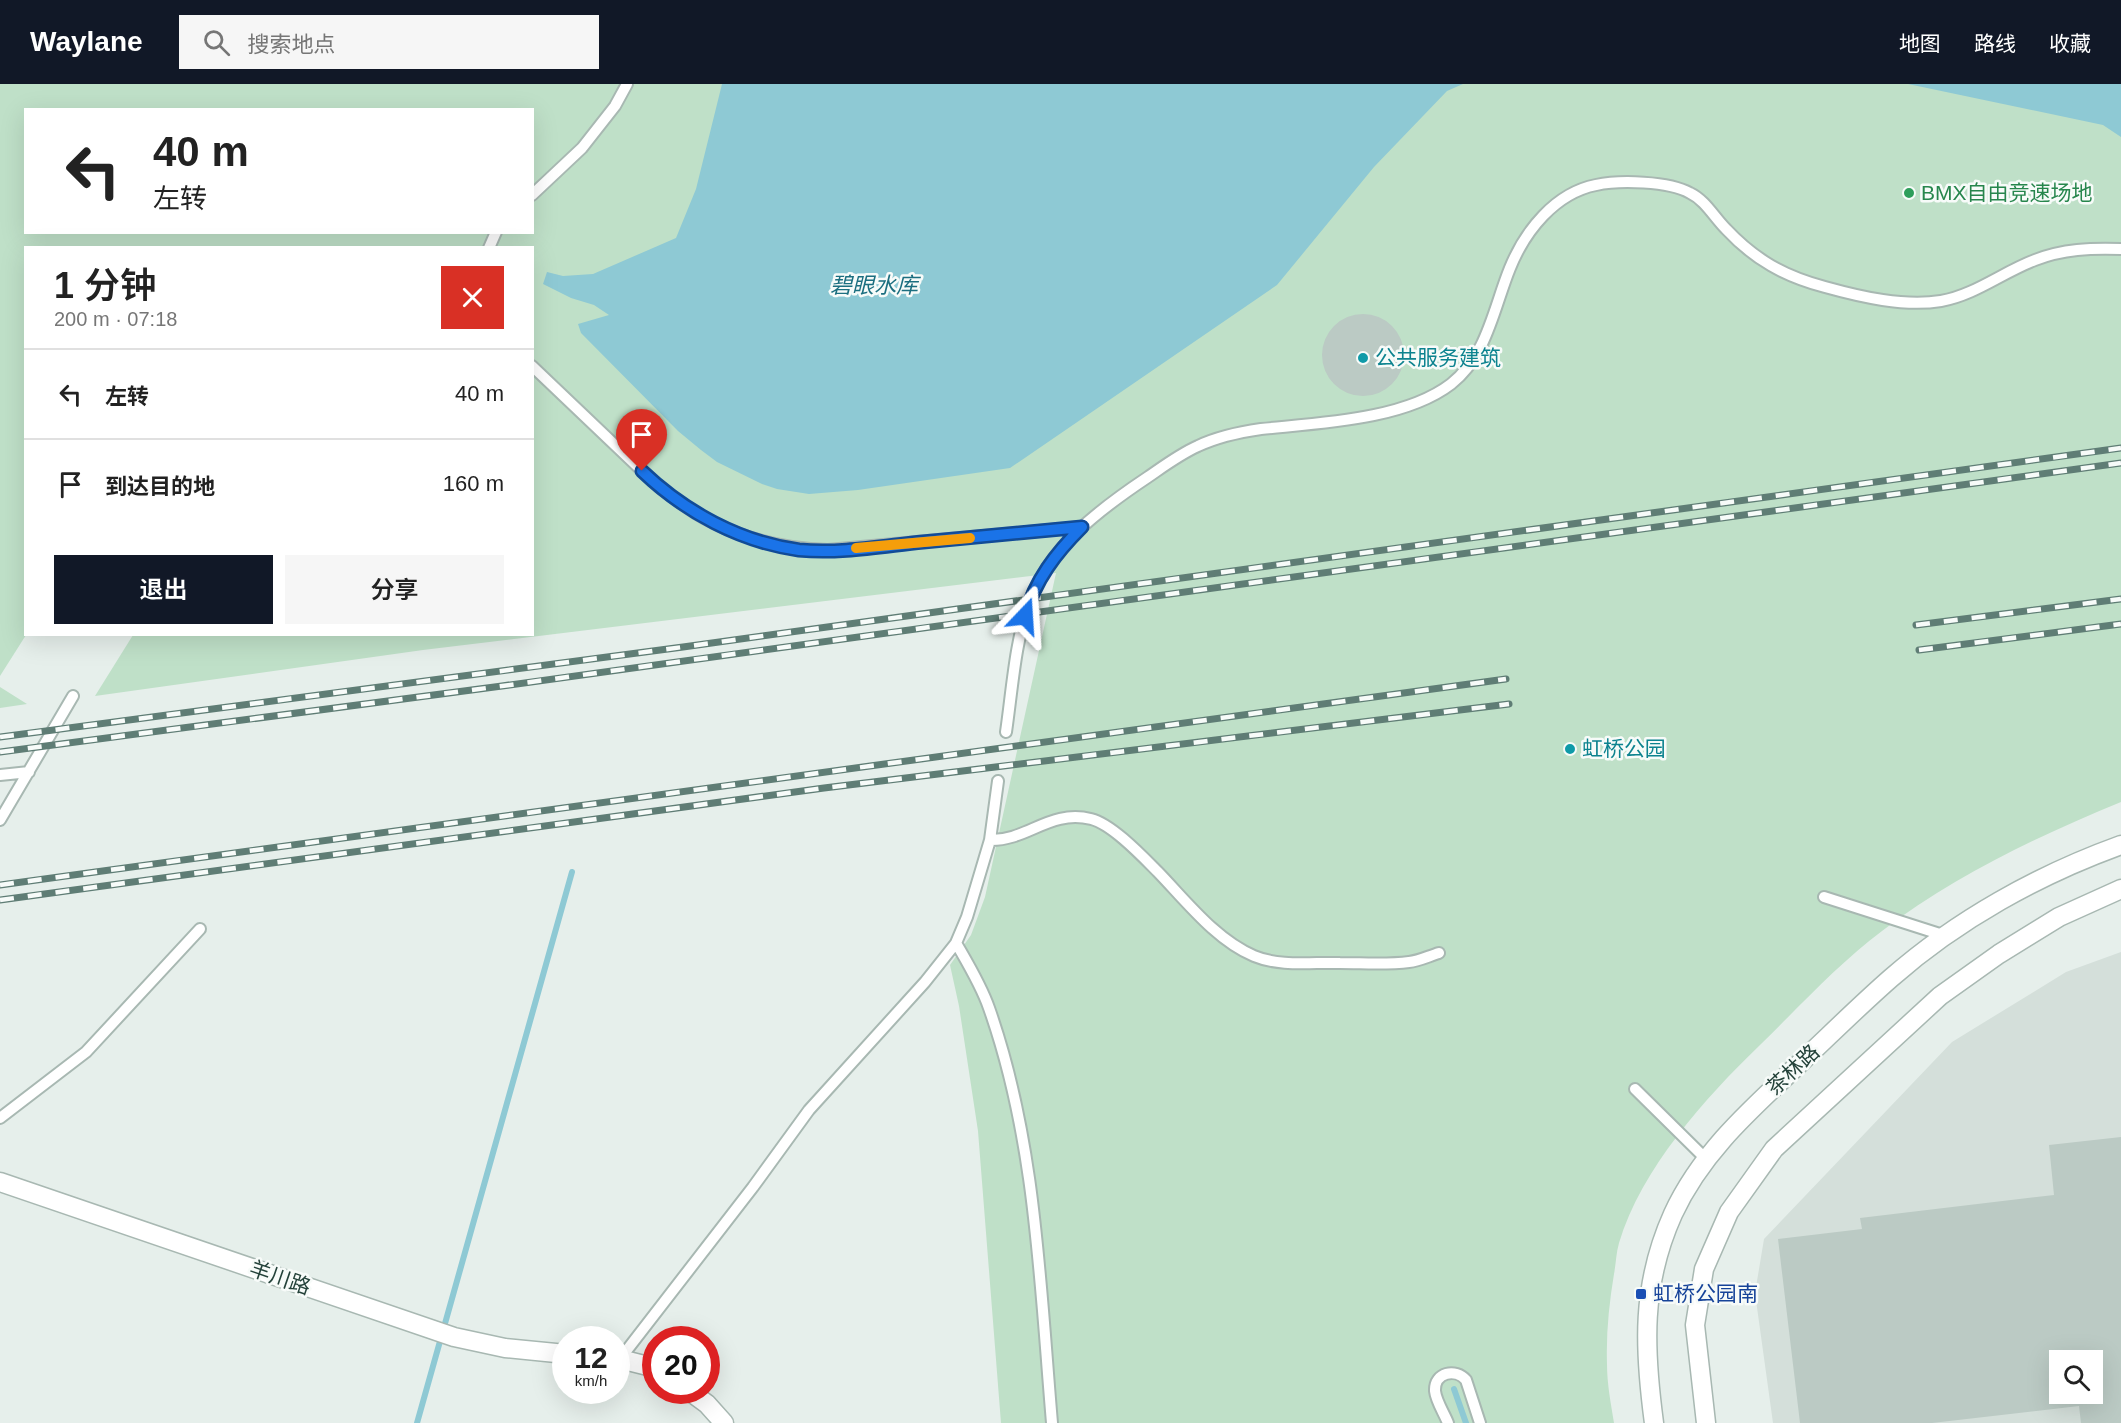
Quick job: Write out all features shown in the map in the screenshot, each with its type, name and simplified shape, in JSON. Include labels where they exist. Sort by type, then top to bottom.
[{"type":"street","name":"茶林路","points":[[1654,1423],[1647,1370],[1646,1319],[1655,1266],[1673,1214],[1699,1167],[1740,1120],[1883,985],[1946,936],[2017,891],[2086,858],[2121,845]]},
{"type":"street","points":[[1706,1423],[1695,1325],[1704,1269],[1729,1212],[1774,1149],[1940,996],[1999,954],[2059,917],[2121,889]]},
{"type":"street","name":"羊川路","points":[[0,1182],[454,1337],[505,1348],[552,1353]]},
{"type":"street","points":[[707,1404],[724,1423]]},
{"type":"lane","points":[[534,193],[582,148],[615,106],[627,84]]},
{"type":"lane","points":[[1006,732],[1022,629],[1029,604],[1051,561],[1082,527],[1126,491],[1200,445],[1248,431],[1372,415],[1423,400],[1454,382],[1469,366],[1495,314],[1511,265],[1532,229],[1551,207],[1571,193],[1590,186],[1608,183],[1641,183],[1689,192],[1705,205],[1740,244],[1784,273],[1825,287],[1875,298],[1913,303],[1943,300],[1973,290],[2034,260],[2058,252],[2089,248],[2121,249]]},
{"type":"lane","points":[[534,368],[658,486],[680,503],[720,526],[774,544],[800,550],[828,550],[1082,527]]},
{"type":"lane","points":[[0,820],[73,696]]},
{"type":"lane","points":[[0,775],[28,772]]},
{"type":"lane","points":[[630,1343],[753,1187],[809,1110],[886,1027],[956,943],[967,917],[990,840],[998,781]]},
{"type":"lane","points":[[990,840],[1008,839],[1056,819],[1075,816],[1093,819],[1110,827],[1217,932],[1255,957],[1275,962],[1375,964],[1410,962],[1439,953]]},
{"type":"lane","points":[[1824,897],[1946,936]]},
{"type":"lane","points":[[0,1118],[86,1052],[200,929]]},
{"type":"lane","points":[[956,943],[989,1008],[1006,1066],[1026,1152],[1033,1203],[1052,1423]]},
{"type":"lane","points":[[1635,1089],[1706,1159]]},
{"type":"lane","points":[[1448,1423],[1435,1392],[1436,1383],[1441,1376],[1454,1372],[1461,1374],[1466,1380],[1480,1423]]},
{"type":"shaded area","points":[[2121,952],[2121,1423],[1773,1423],[1755,1293],[1764,1239],[1952,1042],[2066,972]]},
{"type":"green space","name":"虹桥公园","points":[[0,84],[2121,84],[2121,802],[2028,843],[1967,875],[1882,931],[1819,986],[1697,1111],[1677,1136],[1643,1188],[1629,1215],[1619,1243],[1607,1342],[1608,1379],[1614,1423],[1001,1423],[978,1131],[959,1006],[950,965],[971,935],[985,897],[1056,573],[423,650],[95,696],[132,636],[534,636],[534,246],[24,246],[25,636],[0,676]]},
{"type":"green space","points":[[0,687],[27,704],[0,708]]},
{"type":"water","name":"碧眼水库","points":[[722,84],[1463,84],[1447,91],[1374,167],[1277,285],[1010,468],[858,490],[809,494],[762,484],[717,462],[701,450],[678,431],[581,333],[578,324],[609,315],[594,305],[571,298],[543,284],[547,272],[563,276],[593,274],[676,238],[696,189]]},
{"type":"water","points":[[1908,84],[2121,84],[2121,137],[2103,125]]},
{"type":"building","name":"公共服务建筑","points":[[1363,314],[1379,317],[1392,326],[1401,339],[1404,355],[1401,371],[1392,384],[1379,393],[1363,396],[1347,393],[1334,384],[1325,371],[1322,355],[1325,339],[1334,326],[1347,317]]},
{"type":"building","points":[[2121,1137],[2121,1423],[2081,1423],[2079,1406],[1932,1423],[1800,1423],[1778,1239],[1862,1229],[1860,1218],[2054,1195],[2049,1145]]},
{"type":"waterway","points":[[417,1423],[572,872]]},
{"type":"waterway","points":[[1454,1389],[1466,1423]]},
{"type":"railway","points":[[0,737],[683,647],[2121,448]]},
{"type":"railway","points":[[0,752],[502,686],[2121,463]]},
{"type":"railway","points":[[1916,625],[2121,599]]},
{"type":"railway","points":[[1919,650],[2121,624]]},
{"type":"railway","points":[[0,885],[1506,679]]},
{"type":"railway","points":[[0,900],[824,788],[1509,704]]},
{"type":"slow traffic","points":[[856,548],[970,538]]},
{"type":"place","name":"BMX自由竞速场地","points":[[1909,193]]},
{"type":"place","name":"公共服务建筑","points":[[1363,358]]},
{"type":"place","name":"虹桥公园","points":[[1570,749]]},
{"type":"place","name":"虹桥公园南","points":[[1641,1294]]},
{"type":"route","points":[[642,471],[680,503],[703,518],[751,537],[800,550],[859,548],[1082,527],[1051,561],[1039,581],[1025,616]]}]
